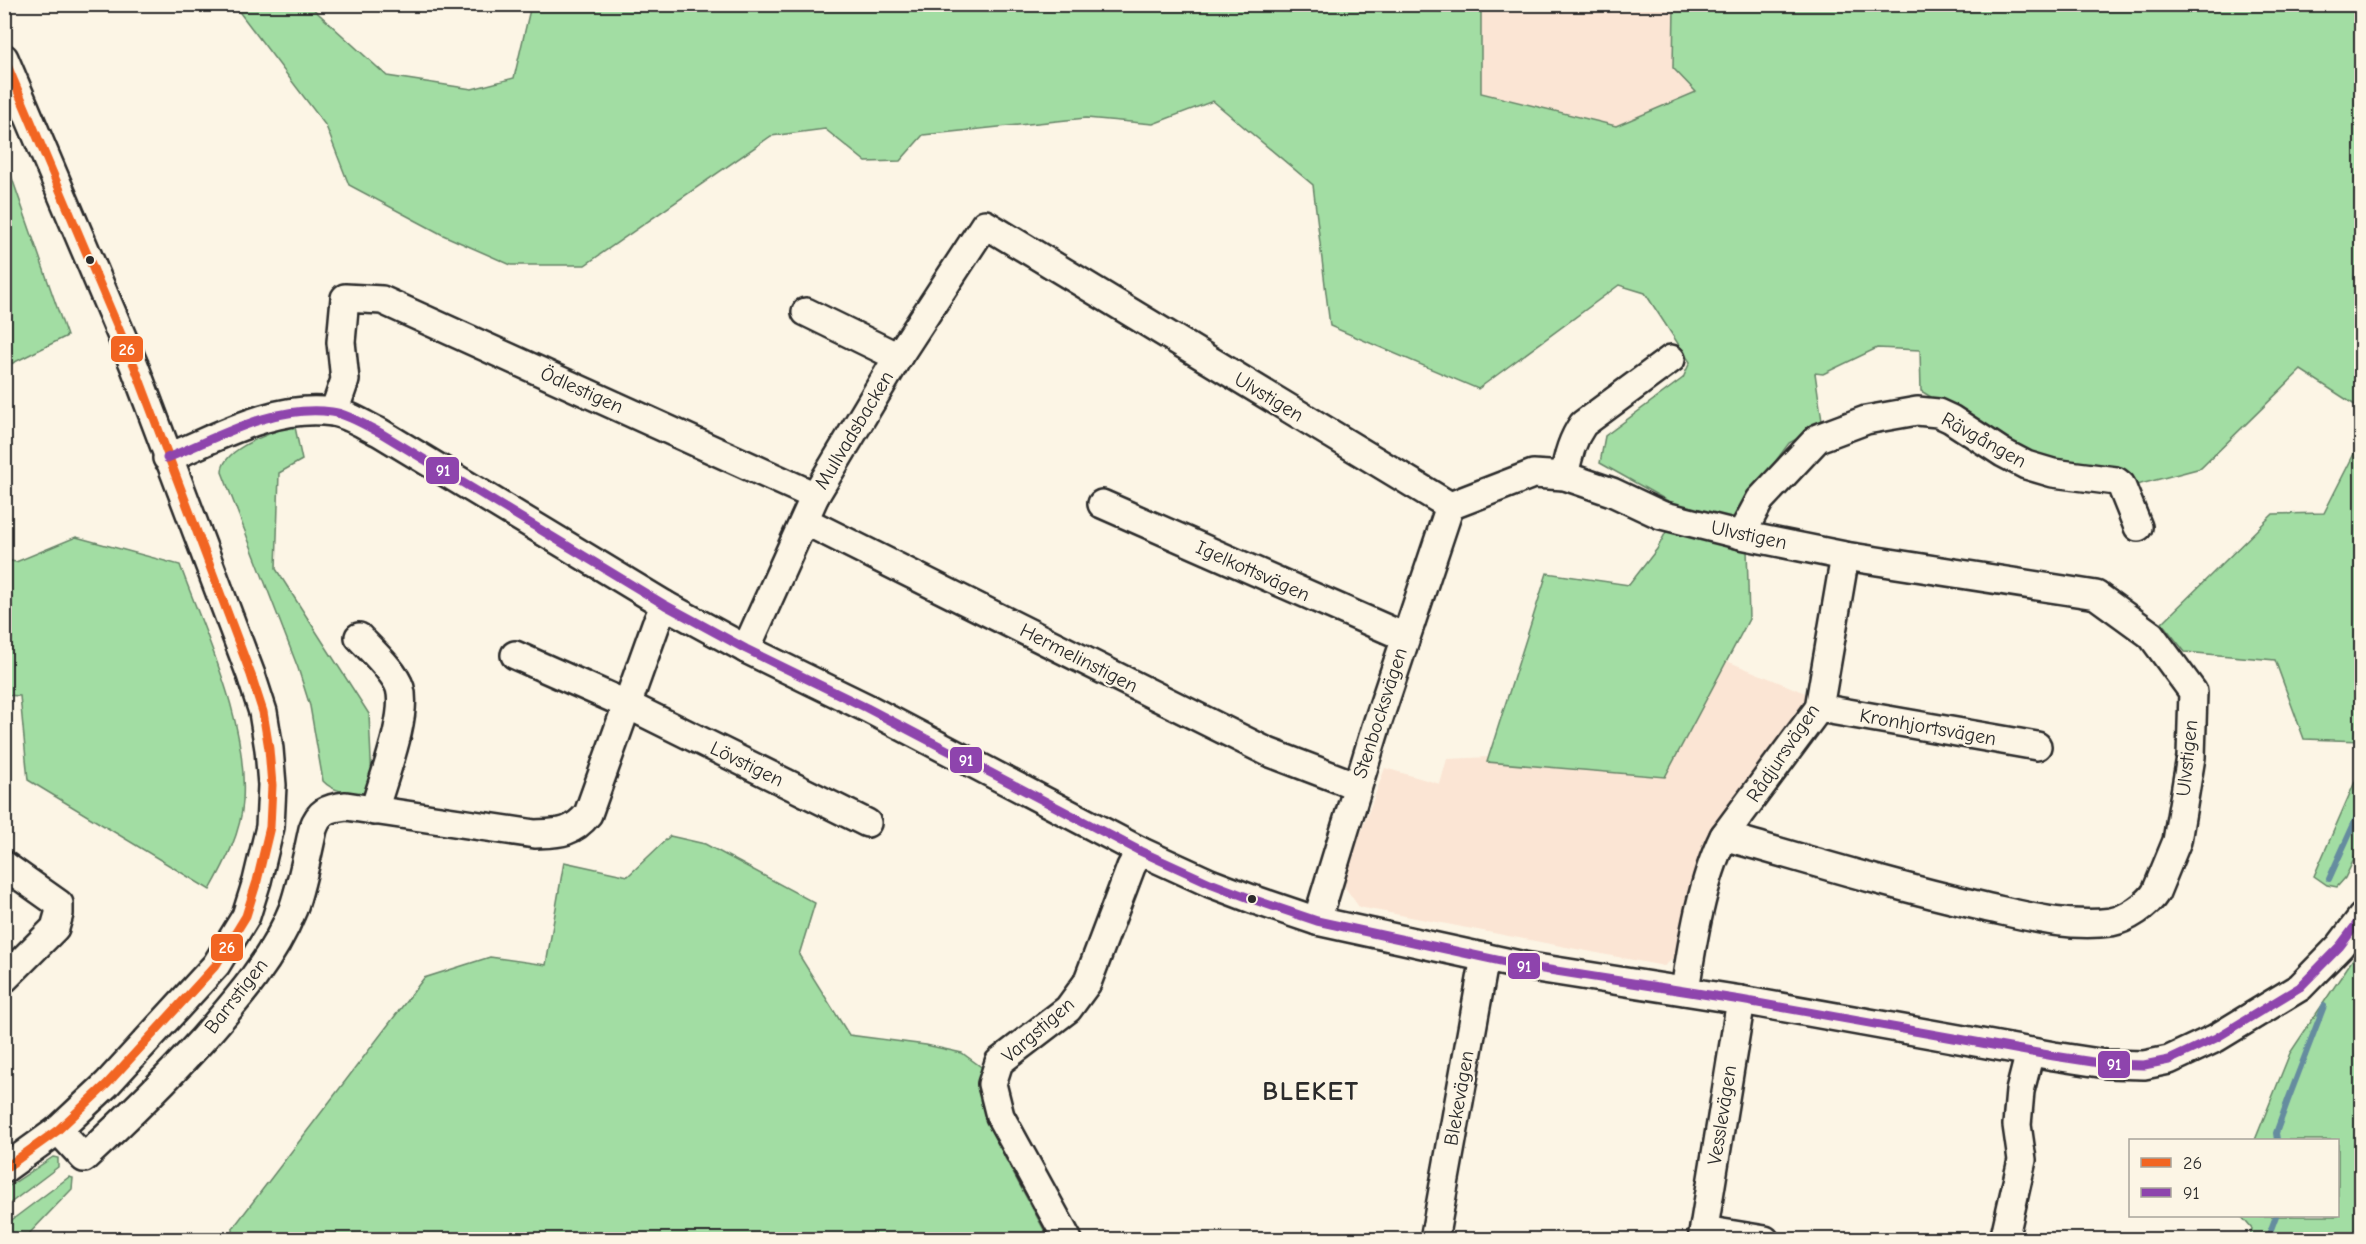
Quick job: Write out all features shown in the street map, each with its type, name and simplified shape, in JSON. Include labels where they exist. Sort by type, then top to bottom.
[{"type":"street","points":[[4,58],[134,365],[263,712],[272,785],[270,827],[257,881],[246,916],[216,965],[107,1084],[58,1130],[4,1169]]},
{"type":"street","name":"Mullvadsbacken","points":[[746,649],[815,496],[898,357],[985,224]]},
{"type":"street","name":"Ulvstigen","points":[[985,224],[1450,506],[1533,474],[1565,476],[1612,492],[1661,515],[1741,535],[1845,555],[2096,595],[2151,635],[2193,692],[2191,757],[2177,841],[2152,898],[2139,909],[2114,922],[2073,924],[2030,917],[1928,894],[1724,836]]},
{"type":"street","name":"Ödlestigen","points":[[334,412],[345,380],[341,342],[345,298],[382,300],[815,496]]},
{"type":"street","points":[[806,312],[898,357]]},
{"type":"street","points":[[1565,476],[1566,462],[1573,438],[1583,424],[1671,359]]},
{"type":"street","points":[[167,458],[272,416],[291,411],[334,412],[379,432],[665,605],[746,649],[867,708],[1140,851],[1210,883],[1317,921],[1485,957],[2030,1052],[2106,1064],[2144,1065],[2169,1060],[2216,1038],[2300,987],[2340,946],[2361,917]]},
{"type":"street","name":"Rävgången","points":[[1741,535],[1760,500],[1818,438],[1866,420],[1917,411],[1938,413],[1952,419],[2002,453],[2026,465],[2053,473],[2116,481],[2121,485],[2138,527]]},
{"type":"street","name":"Igelkottsvägen","points":[[1102,504],[1404,638]]},
{"type":"street","name":"Stenbocksvägen","points":[[1317,921],[1404,638],[1450,506]]},
{"type":"street","name":"Hermelinstigen","points":[[805,521],[1268,752],[1357,786]]},
{"type":"street","name":"Rådjursvägen","points":[[1724,836],[1819,708],[1845,555]]},
{"type":"street","name":"Barrstigen","points":[[58,1130],[84,1158],[120,1125],[239,999],[263,967],[292,910],[317,817],[325,810],[346,806],[535,834],[561,833],[579,825],[588,814],[665,605]]},
{"type":"street","points":[[359,637],[395,678],[400,689],[399,726],[374,811]]},
{"type":"street","points":[[515,655],[628,705]]},
{"type":"street","name":"Lövstigen","points":[[628,705],[867,823]]},
{"type":"street","name":"Kronhjortsvägen","points":[[1819,708],[2037,746]]},
{"type":"street","points":[[1685,991],[1691,953],[1714,856],[1724,836]]},
{"type":"street","name":"Vargstigen","points":[[1068,1239],[1000,1116],[992,1084],[994,1072],[999,1062],[1068,1010],[1087,982],[1131,867],[1140,851]]},
{"type":"street","points":[[4,865],[59,904],[59,914],[55,928],[4,979]]},
{"type":"street","name":"Blekevägen","points":[[1434,1239],[1485,957]]},
{"type":"street","name":"Vesslevägen","points":[[1741,1000],[1703,1235],[1765,1239]]},
{"type":"street","points":[[2004,1239],[2022,1160],[2018,1125],[2020,1091],[2030,1052]]},
{"type":"shaded area","points":[[1481,5],[1674,5],[1673,68],[1696,92],[1616,126],[1481,93]]},
{"type":"shaded area","points":[[1722,659],[1815,697],[1704,850],[1682,952],[1664,966],[1359,907],[1342,883],[1385,768],[1440,784],[1447,759],[1600,752]]},
{"type":"green space","points":[[234,5],[309,5],[387,76],[472,89],[514,78],[531,5],[1481,5],[1481,93],[1616,126],[1696,92],[1673,68],[1674,5],[2361,5],[2361,409],[2301,370],[2201,468],[2137,485],[2097,468],[2055,463],[2020,450],[1921,391],[1920,350],[1877,348],[1823,374],[1815,373],[1822,421],[1811,431],[1789,443],[1734,517],[1727,542],[1747,548],[1749,619],[1665,777],[1487,762],[1547,573],[1629,585],[1657,549],[1679,507],[1600,463],[1605,436],[1683,378],[1690,362],[1645,293],[1619,285],[1478,389],[1330,326],[1313,185],[1213,101],[1153,124],[1086,118],[923,135],[900,161],[866,162],[825,129],[771,136],[585,265],[511,265],[443,235],[349,185],[326,126]]},
{"type":"green space","points":[[5,158],[67,336],[4,367]]},
{"type":"green space","points":[[287,427],[295,427],[302,460],[279,473],[276,569],[369,714],[372,782],[363,793],[336,790],[323,781],[310,706],[298,668],[222,472],[224,464],[238,450],[259,438]]},
{"type":"green space","points":[[2361,440],[2361,741],[2304,739],[2275,660],[2185,652],[2162,623],[2273,514],[2324,513]]},
{"type":"green space","points":[[76,537],[180,565],[213,651],[224,681],[239,741],[243,771],[243,801],[236,836],[210,890],[28,780],[20,696],[5,695],[5,560],[16,562]]},
{"type":"green space","points":[[2361,768],[2361,845],[2345,878],[2337,887],[2327,885],[2314,876]]},
{"type":"green space","points":[[670,836],[705,844],[815,903],[799,955],[849,1035],[926,1045],[962,1053],[984,1069],[978,1091],[1005,1158],[1049,1239],[233,1240],[233,1228],[424,978],[490,957],[546,965],[564,862],[628,876]]},
{"type":"green space","points":[[2361,947],[2361,1239],[2249,1239],[2252,1229],[2242,1217],[2339,1217],[2339,1139],[2255,1139],[2290,1053]]},
{"type":"green space","points":[[53,1157],[58,1158],[58,1167],[5,1207],[5,1189]]},
{"type":"green space","points":[[69,1177],[73,1178],[72,1189],[24,1239],[5,1239],[5,1225]]},
{"type":"waterway","points":[[2329,879],[2362,806]]},
{"type":"waterway","points":[[2277,1139],[2276,1133],[2324,1006]]},
{"type":"waterway","points":[[2267,1240],[2276,1217]]},
{"type":"transit line","name":"26","points":[[4,58],[134,365],[251,675],[263,712],[272,785],[270,827],[257,881],[246,916],[216,965],[107,1084],[58,1130],[4,1169]]},
{"type":"transit line","name":"91","points":[[167,458],[247,424],[268,418],[310,411],[344,415],[379,432],[665,605],[746,649],[867,708],[1140,851],[1210,883],[1317,921],[1524,966],[1741,1000],[2054,1056],[2106,1064],[2144,1065],[2169,1060],[2216,1038],[2300,987],[2340,946],[2362,917]]},
{"type":"district","name":"BLEKET","points":[[1311,1092]]}]
